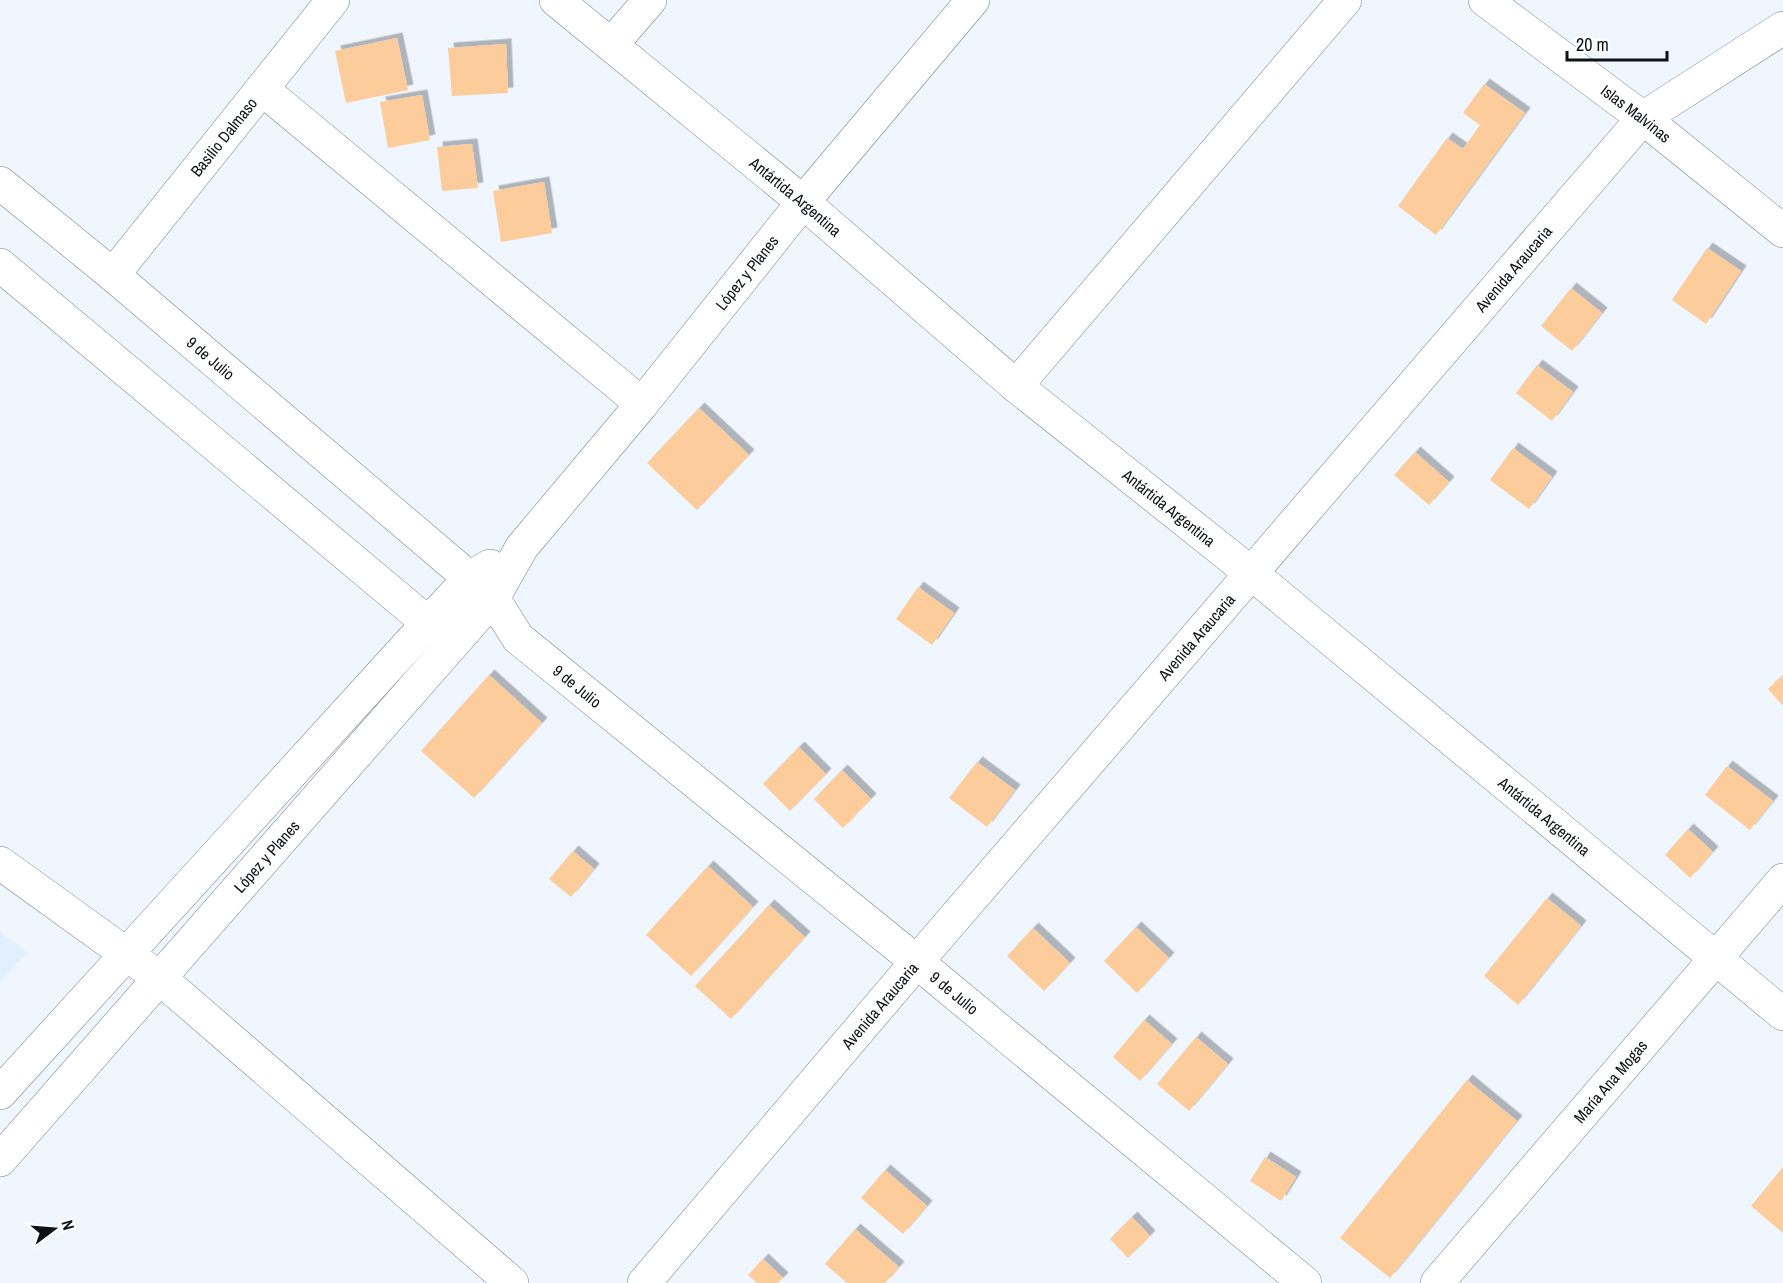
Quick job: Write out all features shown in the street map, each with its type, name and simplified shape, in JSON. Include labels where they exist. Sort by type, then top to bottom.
[{"type":"street","name":"Basilio Dalmaso","points":[[113,275],[333,0]]},
{"type":"street","name":"Antártida Argentina","points":[[556,0],[803,202],[1016,386],[1251,573],[1783,1014]]},
{"type":"street","points":[[611,45],[650,0]]},
{"type":"street","name":"López y Planes","points":[[0,1093],[428,623],[482,588],[522,547],[642,404],[803,202],[974,0]]},
{"type":"street","points":[[1016,386],[1345,0]]},
{"type":"street","name":"Islas Malvinas","points":[[1485,0],[1643,118],[1783,231]]},
{"type":"street","name":"Avenida Araucaria","points":[[644,1283],[916,962],[1643,118],[1783,28]]},
{"type":"street","points":[[262,88],[642,404]]},
{"type":"street","name":"9 de Julio","points":[[0,183],[113,275],[482,588],[518,638],[1305,1283]]},
{"type":"street","points":[[0,265],[428,623]]},
{"type":"street","name":"López y Planes","points":[[0,1160],[466,629],[482,588]]},
{"type":"street","name":"9 de Julio","points":[[428,623],[518,638]]},
{"type":"street","points":[[0,863],[161,979],[512,1283]]},
{"type":"street","name":"María Ana Mogas","points":[[1437,1283],[1783,880]]},
{"type":"shaded area","points":[[0,932],[27,952],[0,983]]},
{"type":"building","points":[[397,38],[408,90],[346,103],[335,51]]},
{"type":"building","points":[[506,44],[508,93],[452,96],[448,48]]},
{"type":"building","points":[[1484,84],[1525,113],[1436,235],[1398,206],[1447,138],[1463,149],[1480,125],[1463,113]]},
{"type":"building","points":[[422,95],[430,140],[388,148],[380,102]]},
{"type":"building","points":[[472,144],[478,188],[442,191],[437,147]]},
{"type":"building","points":[[544,182],[552,233],[501,242],[493,191]]},
{"type":"building","points":[[1707,248],[1741,271],[1706,324],[1672,300]]},
{"type":"building","points":[[1571,288],[1602,313],[1572,351],[1541,326]]},
{"type":"building","points":[[1537,365],[1573,392],[1552,421],[1516,393]]},
{"type":"building","points":[[699,408],[749,455],[697,510],[647,463]]},
{"type":"building","points":[[1513,448],[1552,477],[1529,509],[1490,480]]},
{"type":"building","points":[[1415,452],[1449,482],[1429,505],[1394,475]]},
{"type":"building","points":[[918,587],[954,613],[932,645],[896,619]]},
{"type":"building","points":[[489,675],[542,723],[474,798],[421,751]]},
{"type":"building","points":[[1783,675],[1783,706],[1768,689]]},
{"type":"building","points":[[799,747],[826,774],[790,811],[763,784]]},
{"type":"building","points":[[977,762],[1015,790],[987,827],[949,798]]},
{"type":"building","points":[[1727,766],[1773,801],[1750,830],[1705,795]]},
{"type":"building","points":[[842,770],[871,799],[843,828],[814,799]]},
{"type":"building","points":[[1688,829],[1713,852],[1690,878],[1665,855]]},
{"type":"building","points":[[573,851],[594,869],[571,897],[549,879]]},
{"type":"building","points":[[708,866],[753,907],[691,976],[646,935]]},
{"type":"building","points":[[1547,898],[1581,926],[1518,1005],[1484,976]]},
{"type":"building","points":[[769,905],[805,937],[731,1019],[695,986]]},
{"type":"building","points":[[1136,927],[1169,958],[1137,993],[1104,961]]},
{"type":"building","points":[[1033,928],[1070,963],[1044,991],[1007,956]]},
{"type":"building","points":[[1144,1020],[1172,1044],[1140,1081],[1113,1057]]},
{"type":"building","points":[[1196,1037],[1228,1064],[1189,1111],[1157,1084]]},
{"type":"building","points":[[1467,1080],[1517,1121],[1390,1278],[1340,1238]]},
{"type":"building","points":[[1265,1157],[1296,1177],[1281,1201],[1250,1181]]},
{"type":"building","points":[[1783,1167],[1783,1233],[1751,1206]]},
{"type":"building","points":[[885,1170],[927,1206],[903,1234],[861,1198]]},
{"type":"building","points":[[1132,1217],[1150,1236],[1128,1258],[1110,1239]]},
{"type":"building","points":[[855,1229],[899,1267],[885,1283],[847,1283],[825,1264]]},
{"type":"building","points":[[763,1259],[783,1278],[778,1283],[757,1283],[748,1275]]}]
